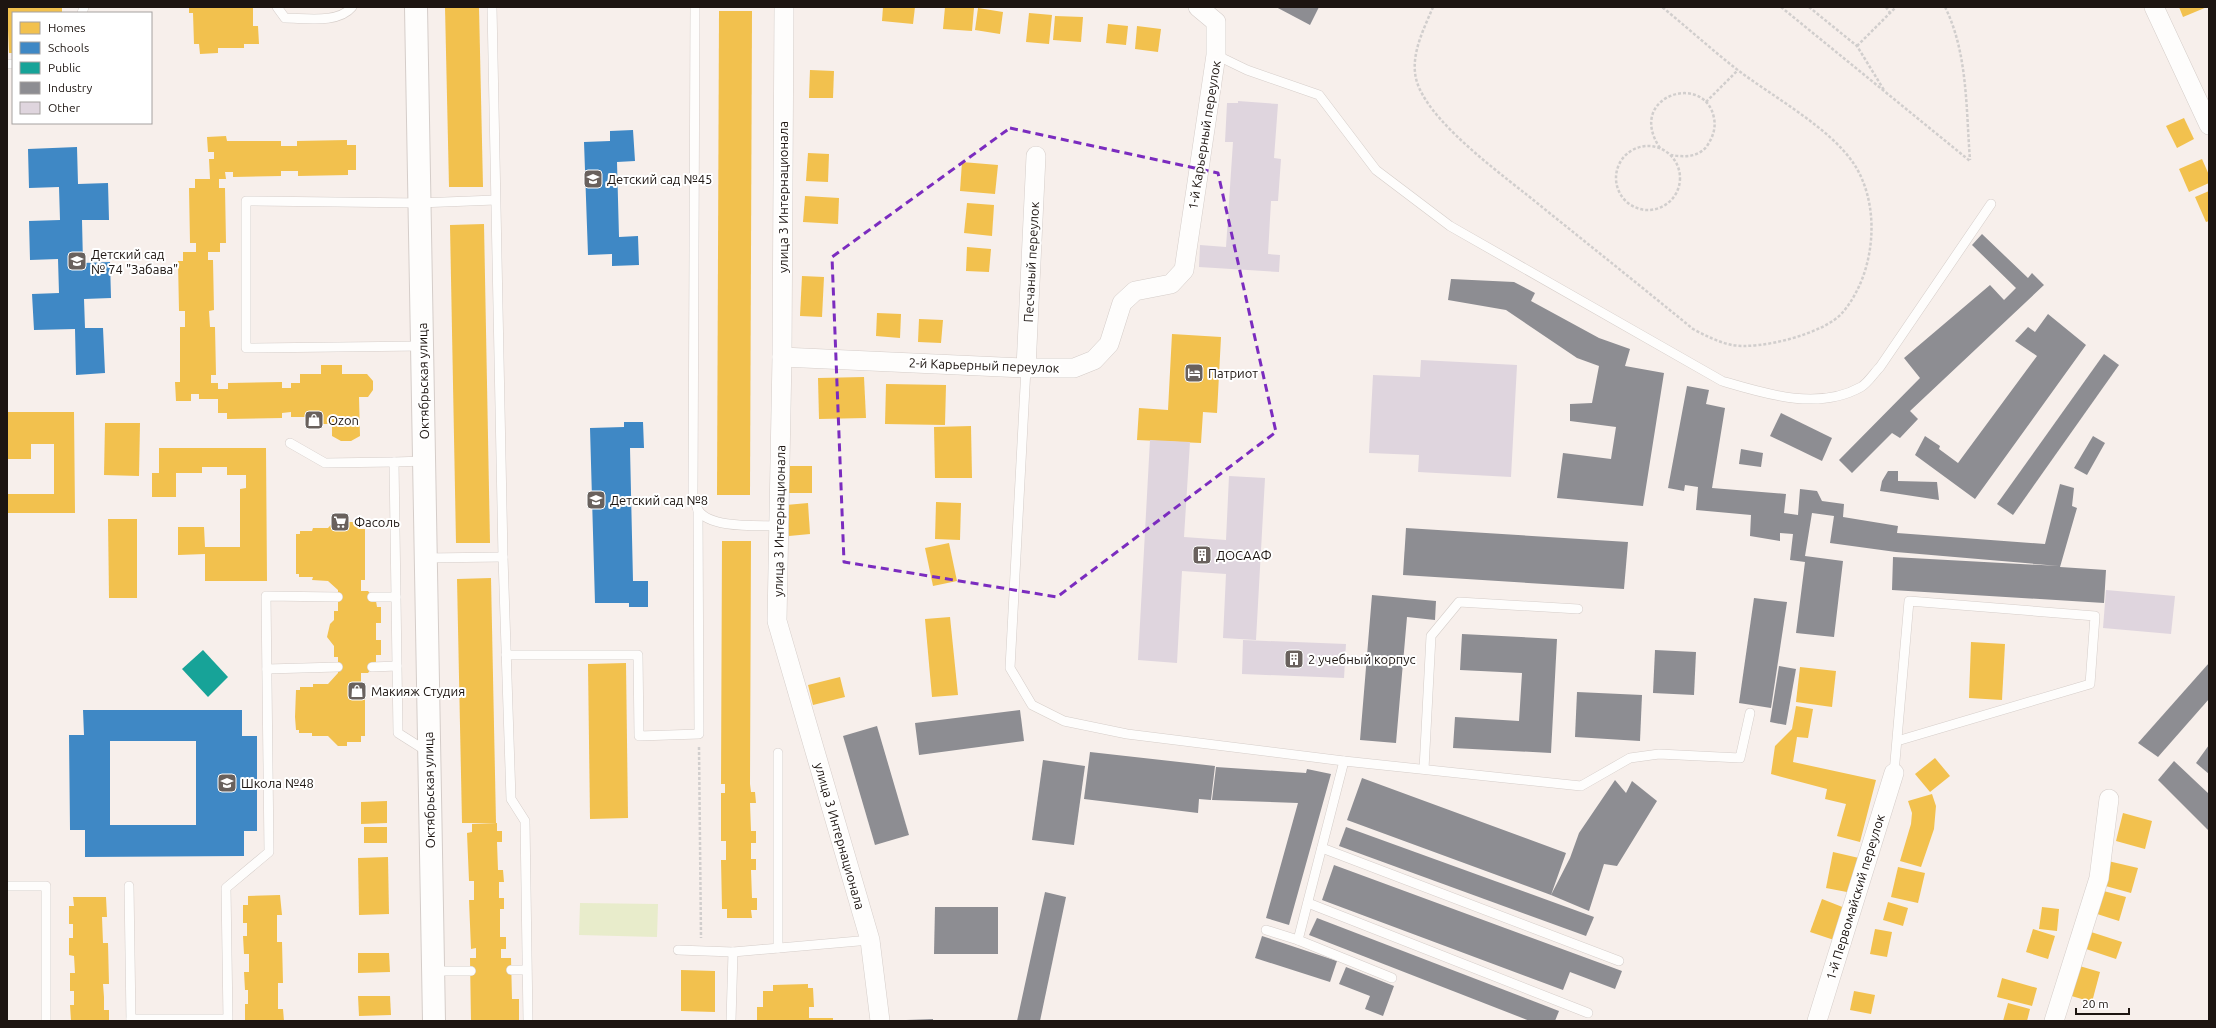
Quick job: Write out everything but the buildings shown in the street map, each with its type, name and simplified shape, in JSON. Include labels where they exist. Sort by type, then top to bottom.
[{"type":"street","name":"Октябрьская улица","points":[[416,7],[434,1021]]},
{"type":"street","name":"улица 3 Интернационала","points":[[784,7],[782,357],[777,621],[870,940],[880,1021]]},
{"type":"street","name":"1-й Карьерный переулок","points":[[1184,270],[1216,55],[1216,22],[1198,7]]},
{"type":"street","points":[[2154,7],[2209,125]]},
{"type":"street","name":"Песчаный переулок","points":[[1026,368],[1036,156]]},
{"type":"street","name":"2-й Карьерный переулок","points":[[782,357],[1026,368],[1074,368],[1094,360],[1109,344],[1122,303],[1135,291],[1171,284],[1184,270]]},
{"type":"street","name":"1-й Первомайский переулок","points":[[1817,1021],[1894,773]]},
{"type":"street","points":[[2054,1021],[2099,878],[2108,799]]},
{"type":"lane","points":[[277,7],[285,18],[337,17],[347,12],[352,7]]},
{"type":"lane","points":[[492,7],[503,557],[511,799],[525,821],[526,970],[528,1021]]},
{"type":"lane","points":[[506,655],[638,655],[639,736],[699,734],[698,510],[693,495],[694,7]]},
{"type":"lane","points":[[1216,55],[1247,70],[1319,95],[1376,170],[1450,226],[1722,382],[1766,394],[1804,400],[1842,394],[1862,387],[1880,367],[1991,204]]},
{"type":"lane","points":[[422,346],[246,348],[246,201],[420,203],[495,200]]},
{"type":"lane","points":[[1026,368],[1010,668],[1032,706],[1064,721],[1127,734],[1344,761],[1581,786],[1630,758],[1659,754],[1740,758],[1750,713]]},
{"type":"lane","points":[[290,443],[325,463],[425,461]]},
{"type":"lane","points":[[394,462],[398,733],[429,753]]},
{"type":"lane","points":[[698,510],[708,520],[722,524],[779,526]]},
{"type":"lane","points":[[426,558],[503,557]]},
{"type":"lane","points":[[129,886],[130,1020],[218,1020],[228,1018],[226,888],[269,852],[266,596],[338,597]]},
{"type":"lane","points":[[372,597],[396,597]]},
{"type":"lane","points":[[1894,773],[1908,601],[2095,616],[2090,684],[1897,741]]},
{"type":"lane","points":[[1424,769],[1431,636],[1459,602],[1578,609]]},
{"type":"lane","points":[[372,667],[397,666]]},
{"type":"lane","points":[[267,668],[338,667]]},
{"type":"lane","points":[[778,753],[778,948]]},
{"type":"lane","points":[[1298,940],[1344,761]]},
{"type":"lane","points":[[1322,848],[1619,961]]},
{"type":"lane","points":[[7,886],[46,886],[46,1021]]},
{"type":"lane","points":[[1308,903],[1588,1013]]},
{"type":"lane","points":[[1266,930],[1298,940],[1392,978]]},
{"type":"lane","points":[[678,950],[733,952],[870,940]]},
{"type":"lane","points":[[731,1021],[733,952]]},
{"type":"lane","points":[[512,970],[526,970]]},
{"type":"lane","points":[[432,971],[471,971]]},
{"type":"path","points":[[1433,7],[1416,52],[1415,69],[1418,85],[1427,104],[1446,126],[1492,166],[1693,329],[1711,339],[1733,345],[1754,346],[1782,342],[1817,329],[1842,314],[1857,292],[1867,266],[1872,235],[1871,219],[1862,182],[1854,165],[1830,138],[1738,70],[1662,7]]},
{"type":"path","points":[[1781,7],[1970,161],[1959,46],[1945,7]]},
{"type":"path","points":[[1809,7],[1858,46],[1884,91]]},
{"type":"path","points":[[1886,7],[1890,13]]},
{"type":"path","points":[[1858,46],[1896,7]]},
{"type":"path","points":[[1706,102],[1738,70]]},
{"type":"path","points":[[1660,148],[1647,146],[1635,148],[1624,156],[1617,166],[1615,179],[1618,191],[1625,202],[1636,209],[1648,211],[1661,208],[1671,201],[1678,190],[1680,178],[1678,165],[1670,155],[1660,148],[1653,137],[1650,125],[1653,112],[1660,102],[1670,94],[1683,92],[1695,95],[1706,102],[1713,112],[1715,125],[1713,137],[1706,148],[1695,155],[1682,157],[1670,155]]},
{"type":"path","points":[[699,734],[701,951]]},
{"type":"highlighted area","points":[[1010,128],[1218,173],[1276,432],[1057,597],[844,562],[832,257]]},
{"type":"green space","points":[[580,903],[658,904],[657,937],[579,935]]},
{"type":"place","name":"Детский сад №45","points":[[593,179]]},
{"type":"place","name":"Детский сад № 74 \"Забава\"","points":[[77,261]]},
{"type":"place","name":"Патриот","points":[[1194,373]]},
{"type":"place","name":"Ozon","points":[[314,420]]},
{"type":"place","name":"Детский сад №8","points":[[596,500]]},
{"type":"place","name":"Фасоль","points":[[340,522]]},
{"type":"place","name":"ДОСААФ","points":[[1202,555]]},
{"type":"place","name":"2 учебный корпус","points":[[1294,659]]},
{"type":"place","name":"Макияж Студия","points":[[357,691]]},
{"type":"place","name":"Школа №48","points":[[227,783]]}]
